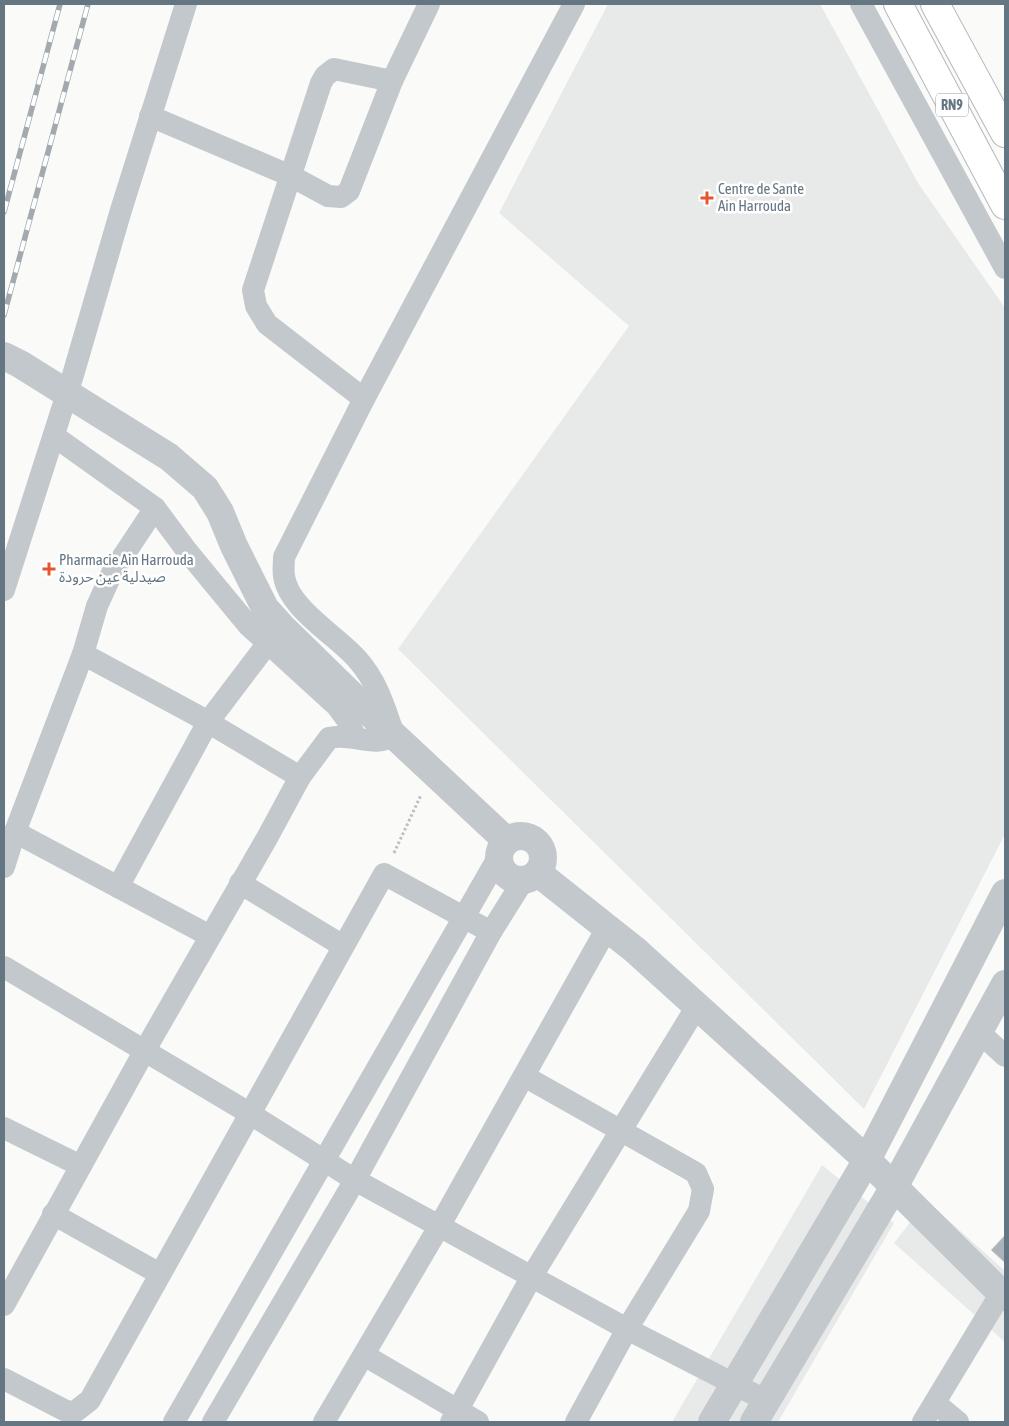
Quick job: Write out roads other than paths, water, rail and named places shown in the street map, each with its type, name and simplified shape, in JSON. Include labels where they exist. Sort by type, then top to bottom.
[{"type":"highway","name":"RN9","points":[[898,4],[1005,205]]},
{"type":"highway","name":"RN9","points":[[936,4],[1005,133]]},
{"type":"street","points":[[4,590],[54,436],[121,210],[186,4]]},
{"type":"street","points":[[150,116],[291,176],[328,196],[341,197],[349,191],[392,82],[429,4]]},
{"type":"street","points":[[394,735],[377,686],[357,659],[322,628],[292,597],[284,577],[284,557],[364,399],[574,4]]},
{"type":"street","points":[[861,4],[1005,268]]},
{"type":"street","points":[[364,399],[267,324],[256,306],[253,290],[321,82],[325,76],[334,69],[392,82]]},
{"type":"street","points":[[4,356],[20,364],[169,458],[205,488],[220,512],[234,546],[265,608],[282,628],[432,771],[503,848]]},
{"type":"street","points":[[54,436],[155,508],[186,551],[240,616],[338,706],[350,724],[355,737]]},
{"type":"street","points":[[4,867],[15,832],[83,654],[97,606],[112,573],[155,508]]},
{"type":"street","points":[[118,887],[208,722],[268,643]]},
{"type":"street","points":[[83,654],[208,722],[300,777]]},
{"type":"street","points":[[5,1298],[300,777],[329,738],[337,736],[355,737],[376,741],[389,739],[394,735]]},
{"type":"street","points":[[15,832],[210,936]]},
{"type":"street","points":[[174,1422],[503,848],[520,836],[534,841],[542,852],[543,860],[491,932],[355,1180],[213,1422]]},
{"type":"street","points":[[503,848],[499,862],[505,874],[510,878],[530,877],[606,928],[635,950],[867,1160],[1003,1295],[923,1422]]},
{"type":"street","points":[[4,1379],[68,1412],[76,1411],[90,1400],[384,874],[491,932]]},
{"type":"street","points":[[240,884],[343,946]]},
{"type":"street","points":[[712,1422],[867,1160],[1005,893]]},
{"type":"street","points":[[324,1422],[440,1225],[606,928]]},
{"type":"street","points":[[4,967],[249,1113],[355,1180],[627,1329],[735,1384],[761,1412],[894,1187],[1005,984]]},
{"type":"street","points":[[454,1416],[532,1276],[696,1006]]},
{"type":"street","points":[[979,1032],[1005,1056]]},
{"type":"street","points":[[524,1076],[696,1173],[703,1189],[698,1211],[627,1329],[576,1422]]},
{"type":"street","points":[[4,1128],[80,1166]]},
{"type":"street","points":[[53,1214],[160,1274]]},
{"type":"street","points":[[364,1355],[454,1416],[478,1422]]},
{"type":"street","points":[[935,1403],[958,1422]]},
{"type":"railway","points":[[4,212],[60,4]]},
{"type":"railway","points":[[4,315],[88,4]]},
{"type":"place","name":"Centre de Sante Ain Harrouda","points":[[707,198]]},
{"type":"place","name":"Pharmacie Ain Harrouda صيدلية عين حرودة","points":[[49,569]]}]
